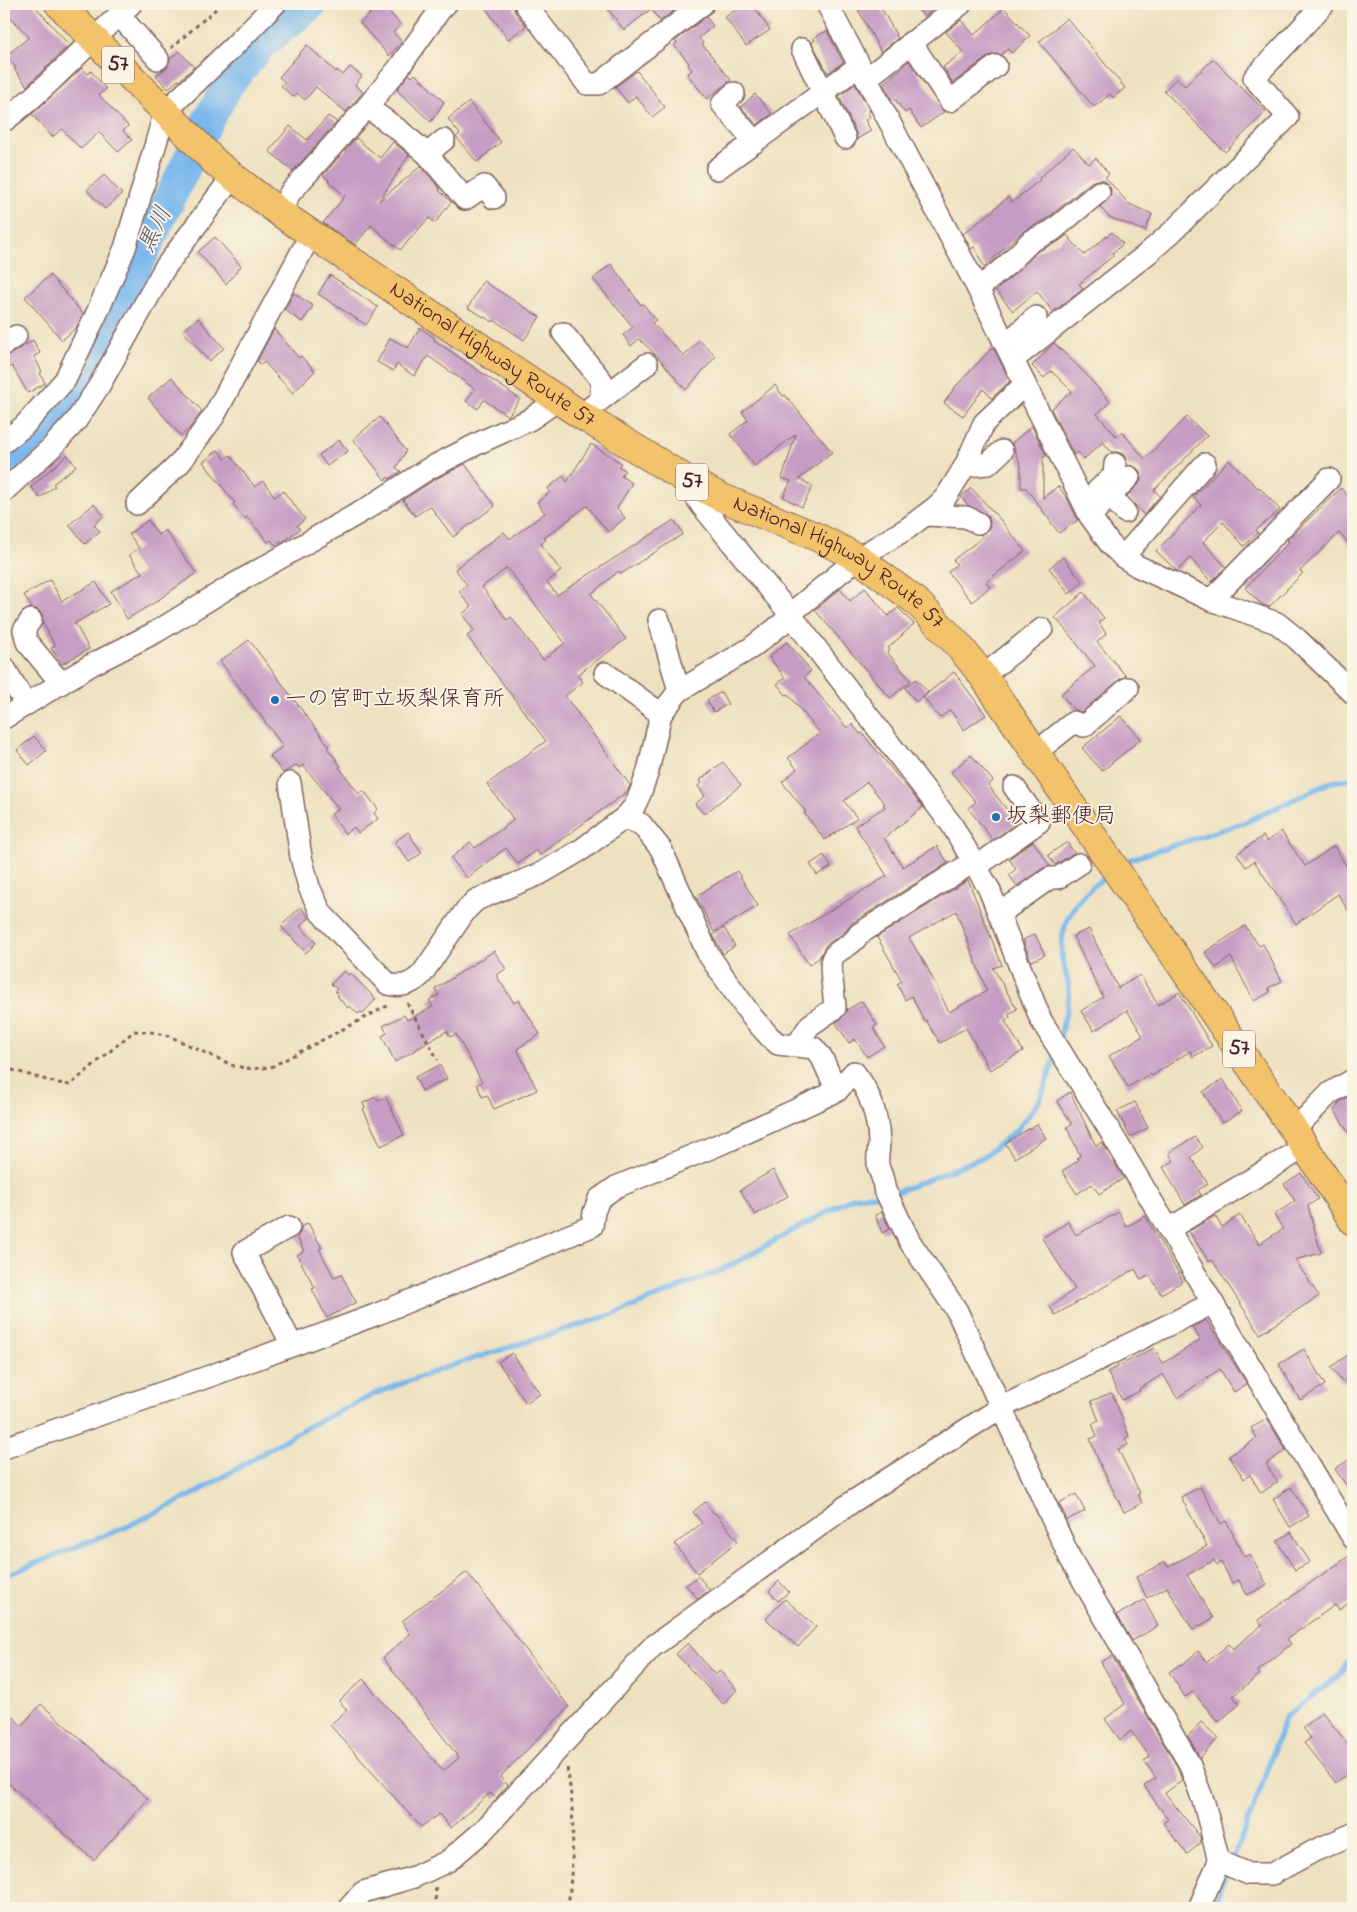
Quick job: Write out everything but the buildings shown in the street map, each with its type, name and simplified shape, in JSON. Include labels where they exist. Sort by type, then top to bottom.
[{"type":"highway","name":"National Highway Route 57","points":[[58,4],[172,120],[225,170],[280,213],[558,400],[590,407],[684,478],[720,497],[817,537],[858,558],[917,602],[960,646],[983,676],[1300,1139],[1353,1221]]},
{"type":"street","points":[[4,442],[24,426],[65,380],[125,248],[172,120],[234,46],[275,4]]},
{"type":"street","points":[[280,213],[290,193],[367,107],[446,4]]},
{"type":"street","points":[[525,4],[587,84],[599,84],[703,4]]},
{"type":"street","points":[[827,4],[978,289],[1087,510],[1110,544],[1122,557],[1137,566],[1211,600],[1277,623],[1297,639],[1353,693]]},
{"type":"street","points":[[717,169],[824,92],[912,42],[961,4]]},
{"type":"street","points":[[1010,352],[1166,238],[1288,117],[1254,78],[1324,4]]},
{"type":"street","points":[[4,121],[28,103],[125,9],[158,59]]},
{"type":"street","points":[[912,42],[950,101],[996,66]]},
{"type":"street","points":[[802,49],[846,138]]},
{"type":"street","points":[[734,93],[722,104],[755,142]]},
{"type":"street","points":[[367,107],[427,154],[465,199],[484,186],[494,198]]},
{"type":"street","points":[[427,154],[444,140]]},
{"type":"street","points":[[4,491],[51,448],[76,421],[99,386],[164,269],[225,170]]},
{"type":"street","points":[[978,289],[1008,264],[1031,241],[1052,231],[1099,192]]},
{"type":"street","points":[[137,504],[180,463],[214,416],[311,234]]},
{"type":"street","points":[[1010,352],[1036,317]]},
{"type":"street","points":[[563,333],[602,381],[590,407]]},
{"type":"street","points":[[590,407],[647,364]]},
{"type":"street","points":[[290,783],[301,857],[309,887],[321,914],[388,984],[398,987],[416,980],[466,910],[476,900],[540,874],[581,850],[624,818],[634,807],[640,794],[648,771],[661,714],[679,691],[751,648],[858,558],[926,515],[946,496],[965,466],[984,423],[1026,384]]},
{"type":"street","points":[[4,718],[25,703],[156,632],[231,586],[366,509],[428,470],[483,441],[529,420],[558,400]]},
{"type":"street","points":[[965,466],[988,464],[1002,452]]},
{"type":"street","points":[[1122,557],[1205,464]]},
{"type":"street","points":[[1122,470],[1110,496],[1087,510],[1114,475],[1122,470]]},
{"type":"street","points":[[684,478],[702,506],[790,614],[952,825],[989,889],[1041,1020],[1353,1538]]},
{"type":"street","points":[[1211,600],[1329,479]]},
{"type":"street","points":[[1110,496],[1126,512]]},
{"type":"street","points":[[926,515],[966,517],[978,523]]},
{"type":"street","points":[[31,620],[24,630],[27,642],[61,683]]},
{"type":"street","points":[[659,620],[679,691]]},
{"type":"street","points":[[983,676],[1042,629]]},
{"type":"street","points":[[4,667],[25,703]]},
{"type":"street","points":[[605,673],[661,714]]},
{"type":"street","points":[[1036,753],[1074,722],[1084,726],[1128,688]]},
{"type":"street","points":[[797,1045],[810,1025],[835,1008],[830,962],[833,957],[854,943],[859,934],[975,865],[1038,822],[1014,787]]},
{"type":"street","points":[[624,818],[641,824],[661,849],[708,954],[752,1017],[778,1044],[814,1048],[822,1058],[837,1091]]},
{"type":"street","points":[[999,914],[1050,878],[1058,878],[1078,864]]},
{"type":"street","points":[[4,1448],[375,1315],[592,1226],[594,1212],[599,1199],[616,1186],[730,1140],[837,1091],[854,1072],[863,1083],[876,1117],[879,1141],[879,1169],[884,1178],[884,1188],[910,1242],[957,1311],[1070,1558],[1189,1763],[1204,1803],[1220,1863],[1199,1908]]},
{"type":"street","points":[[1168,1229],[1300,1139],[1330,1093],[1353,1080]]},
{"type":"street","points":[[289,1226],[244,1252],[292,1346]]},
{"type":"street","points":[[348,1908],[363,1892],[414,1877],[448,1860],[482,1832],[652,1647],[852,1502],[1002,1408],[1213,1303]]},
{"type":"street","points":[[1220,1863],[1249,1874],[1272,1874],[1314,1851],[1353,1834]]},
{"type":"path","points":[[158,59],[216,9]]},
{"type":"path","points":[[398,987],[438,1060]]},
{"type":"path","points":[[4,1068],[30,1074],[53,1083],[70,1086],[134,1031],[169,1036],[234,1066],[253,1069],[271,1067],[396,1002],[398,987]]},
{"type":"path","points":[[562,1745],[572,1796],[573,1864],[568,1908]]},
{"type":"waterway","name":"黒川","points":[[4,461],[34,435],[77,389],[206,124],[229,83],[262,44],[311,4]]},
{"type":"waterway","points":[[1121,866],[1131,859],[1246,822],[1331,782],[1353,779]]},
{"type":"waterway","points":[[1060,1037],[1069,994],[1062,957],[1062,943],[1067,919],[1080,899],[1109,874]]},
{"type":"waterway","points":[[892,1194],[983,1157],[1017,1130],[1040,1100],[1056,1054]]},
{"type":"waterway","points":[[4,1576],[126,1527],[196,1493],[303,1429],[379,1392],[447,1367],[620,1312],[724,1269],[854,1197],[883,1194]]},
{"type":"waterway","points":[[1213,1908],[1257,1799],[1285,1717],[1341,1674],[1353,1655]]},
{"type":"place","name":"一の宮町立坂梨保育所","points":[[275,700]]},
{"type":"place","name":"坂梨郵便局","points":[[996,817]]}]
